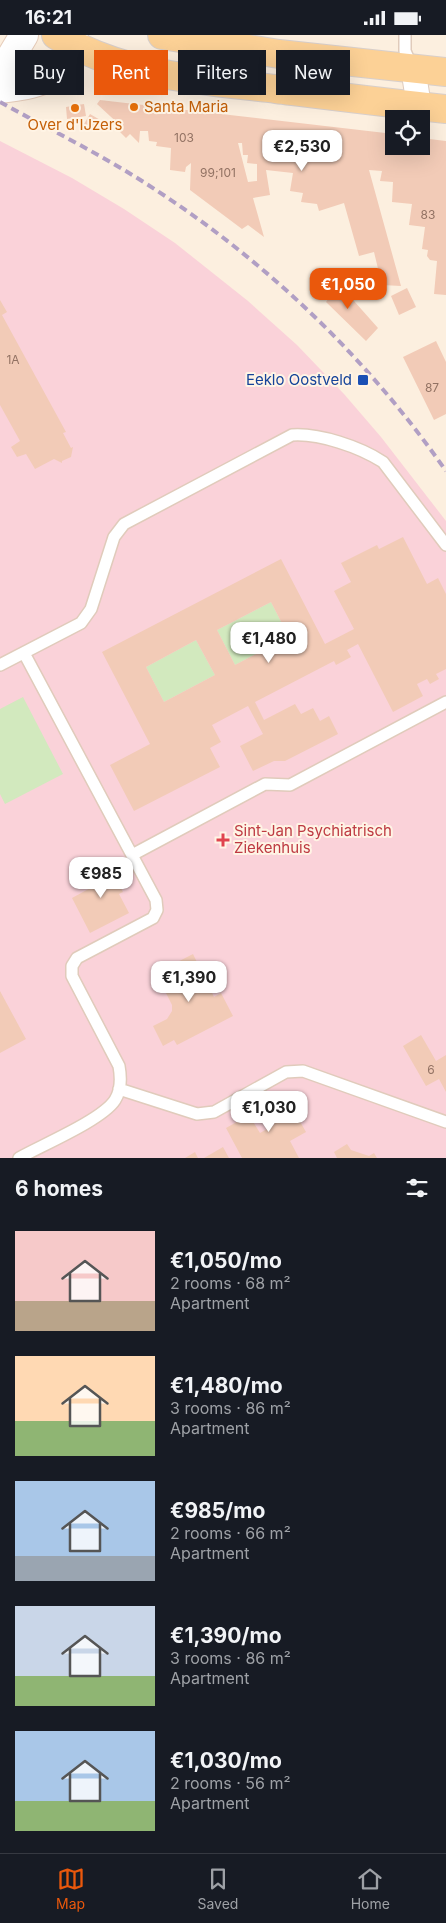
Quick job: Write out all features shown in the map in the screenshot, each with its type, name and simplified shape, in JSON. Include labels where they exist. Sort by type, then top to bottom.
[{"type":"main road","points":[[162,35],[279,54],[446,72]]},
{"type":"main road","points":[[68,39],[121,65],[175,77],[446,109]]},
{"type":"street","points":[[24,35],[9,60],[0,89],[27,86],[50,77],[67,61],[68,39]]},
{"type":"street","points":[[413,69],[419,106]]},
{"type":"lane","points":[[405,35],[405,51],[413,69]]},
{"type":"lane","points":[[0,665],[82,623],[91,609],[114,537],[124,524],[292,435],[308,433],[369,453],[382,463],[446,545]]},
{"type":"lane","points":[[19,1158],[105,1111],[116,1099],[121,1082],[120,1065],[72,975],[72,966],[77,958],[153,918],[158,910],[156,900],[24,653]]},
{"type":"lane","points":[[132,855],[265,784],[290,785],[446,702]]},
{"type":"lane","points":[[119,1089],[197,1113],[214,1112],[286,1072],[303,1071],[446,1123]]},
{"type":"shaded area","name":"Sint-Jan Psychiatrisch Ziekenhuis","points":[[0,141],[72,178],[124,209],[175,243],[248,301],[297,345],[344,394],[381,437],[446,521],[446,1158],[0,1158]]},
{"type":"green space","points":[[271,602],[289,637],[235,665],[217,630]]},
{"type":"green space","points":[[196,640],[215,675],[164,702],[146,667]]},
{"type":"green space","points":[[23,697],[63,774],[5,804],[0,794],[0,709]]},
{"type":"building","points":[[100,100],[385,133],[385,155],[430,155],[430,139],[446,141],[446,295],[434,294],[437,261],[430,260],[427,256],[428,250],[422,249],[425,227],[409,225],[412,204],[392,202],[393,182],[380,181],[382,171],[369,170],[401,286],[382,285],[374,252],[359,256],[344,203],[319,211],[317,204],[301,202],[303,193],[290,191],[293,173],[266,170],[270,195],[253,198],[264,237],[248,225],[242,229],[190,190],[191,163],[186,167],[185,172],[170,170],[171,148],[156,146],[157,142],[149,141],[148,131],[140,131],[139,143],[130,134],[126,138],[120,132],[123,128],[97,104]],"holes":[[[238,143],[242,143],[243,155],[248,155],[247,163],[257,164],[257,181],[248,182]]]},
{"type":"building","points":[[84,104],[86,116],[67,119],[66,107]]},
{"type":"building","points":[[90,114],[102,121],[96,131],[84,124]]},
{"type":"building","points":[[338,283],[378,328],[366,341],[326,302],[329,298],[316,286]]},
{"type":"building","points":[[407,288],[416,307],[399,315],[391,296]]},
{"type":"building","points":[[0,300],[7,312],[2,315],[66,432],[63,433],[71,448],[73,447],[71,457],[62,461],[62,463],[54,459],[35,469],[26,454],[17,457],[11,447],[20,441],[0,405]]},
{"type":"building","points":[[436,341],[446,362],[446,414],[434,420],[403,357]]},
{"type":"building","points":[[403,537],[427,584],[438,578],[446,594],[446,669],[436,674],[439,679],[430,684],[427,679],[417,684],[423,696],[393,712],[358,644],[347,650],[351,657],[336,665],[334,661],[255,702],[264,720],[295,704],[301,714],[313,708],[320,721],[329,716],[338,734],[285,761],[274,761],[253,771],[240,746],[263,734],[248,706],[212,725],[221,742],[210,748],[220,767],[134,811],[110,765],[150,744],[102,652],[281,559],[325,644],[354,629],[334,591],[351,582],[341,563],[377,545],[379,549]],"holes":[[[271,602],[289,637],[235,665],[217,630]],[[196,640],[215,675],[164,702],[146,667]]]},
{"type":"building","points":[[106,860],[123,892],[119,894],[129,913],[90,933],[72,898],[94,886],[85,871]]},
{"type":"building","points":[[193,954],[214,997],[221,993],[233,1016],[177,1045],[174,1040],[163,1046],[153,1026],[167,1019],[172,1011],[172,1005],[156,973]]},
{"type":"building","points":[[0,991],[26,1039],[0,1053]]},
{"type":"building","points":[[421,1035],[436,1061],[446,1055],[446,1092],[439,1079],[426,1086],[403,1046]]},
{"type":"building","points":[[285,1095],[306,1132],[290,1141],[299,1158],[242,1158],[226,1128],[249,1115],[260,1133],[274,1125],[264,1107]]},
{"type":"building","points":[[347,1144],[351,1150],[369,1156],[374,1153],[377,1158],[337,1158],[334,1152]]},
{"type":"building","points":[[223,1147],[229,1158],[204,1158]]},
{"type":"building","points":[[195,1152],[198,1158],[185,1158]]},
{"type":"railway","points":[[0,102],[125,170],[229,242],[309,311],[346,348],[415,428],[446,471]]},
{"type":"place","name":"Santa Maria","points":[[134,107]]},
{"type":"place","name":"Over d'IJzers","points":[[75,108]]},
{"type":"place","name":"Eeklo Oostveld","points":[[363,380]]},
{"type":"place","name":"Sint-Jan Psychiatrisch Ziekenhuis","points":[[223,840]]}]
